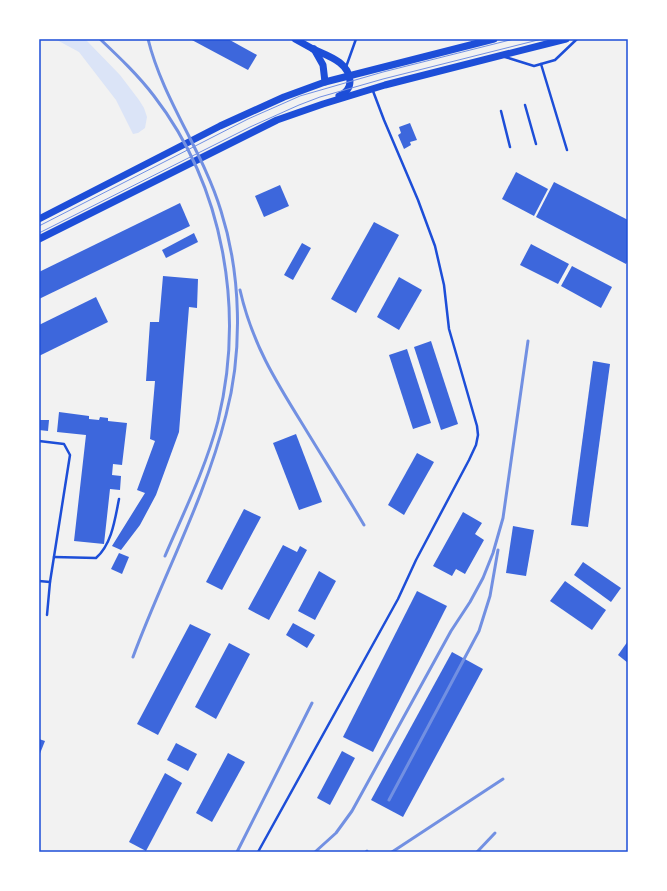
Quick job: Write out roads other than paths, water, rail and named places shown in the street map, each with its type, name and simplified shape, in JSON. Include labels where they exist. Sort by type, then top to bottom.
[{"type":"main road","points":[[295,39],[333,58],[345,67],[350,76],[350,84],[346,92],[341,96],[323,104]]},
{"type":"main road","points":[[39,220],[242,116],[284,97],[325,82],[494,39]]},
{"type":"main road","points":[[39,239],[276,120],[372,89],[566,39]]},
{"type":"main road","points":[[314,49],[323,65],[325,82]]},
{"type":"lane","points":[[345,67],[356,39]]},
{"type":"lane","points":[[500,56],[534,66],[555,60],[577,39]]},
{"type":"lane","points":[[542,64],[567,150]]},
{"type":"lane","points":[[258,852],[398,599],[416,560],[469,460],[476,445],[478,435],[475,415],[449,329],[444,285],[435,246],[418,200],[372,89]]},
{"type":"lane","points":[[525,105],[536,144]]},
{"type":"lane","points":[[500,111],[510,147]]},
{"type":"lane","points":[[39,440],[64,444],[70,455],[50,582],[47,615]]},
{"type":"lane","points":[[54,557],[96,558],[101,554],[106,547],[119,498]]},
{"type":"lane","points":[[39,581],[50,582]]},
{"type":"tram line","points":[[39,226],[248,119],[300,96],[383,72],[514,39]]},
{"type":"tram line","points":[[39,233],[250,127],[299,105],[320,97],[383,79],[542,39]]},
{"type":"railway","points":[[100,39],[135,73],[148,88],[178,132],[197,170],[212,210],[222,251],[228,293],[229,336],[226,379],[218,421],[201,472],[165,556]]},
{"type":"railway","points":[[133,657],[207,477],[226,415],[235,365],[237,339],[236,286],[233,260],[221,211],[204,167],[163,83],[148,39]]},
{"type":"railway","points":[[240,290],[251,327],[274,376],[364,525]]},
{"type":"railway","points":[[315,852],[336,833],[352,811],[451,631],[470,602],[483,578],[493,553],[503,518],[528,341]]},
{"type":"railway","points":[[389,800],[479,631],[490,596],[498,550]]},
{"type":"railway","points":[[237,852],[312,703]]},
{"type":"railway","points":[[392,852],[503,779]]},
{"type":"railway","points":[[477,852],[495,833]]}]
